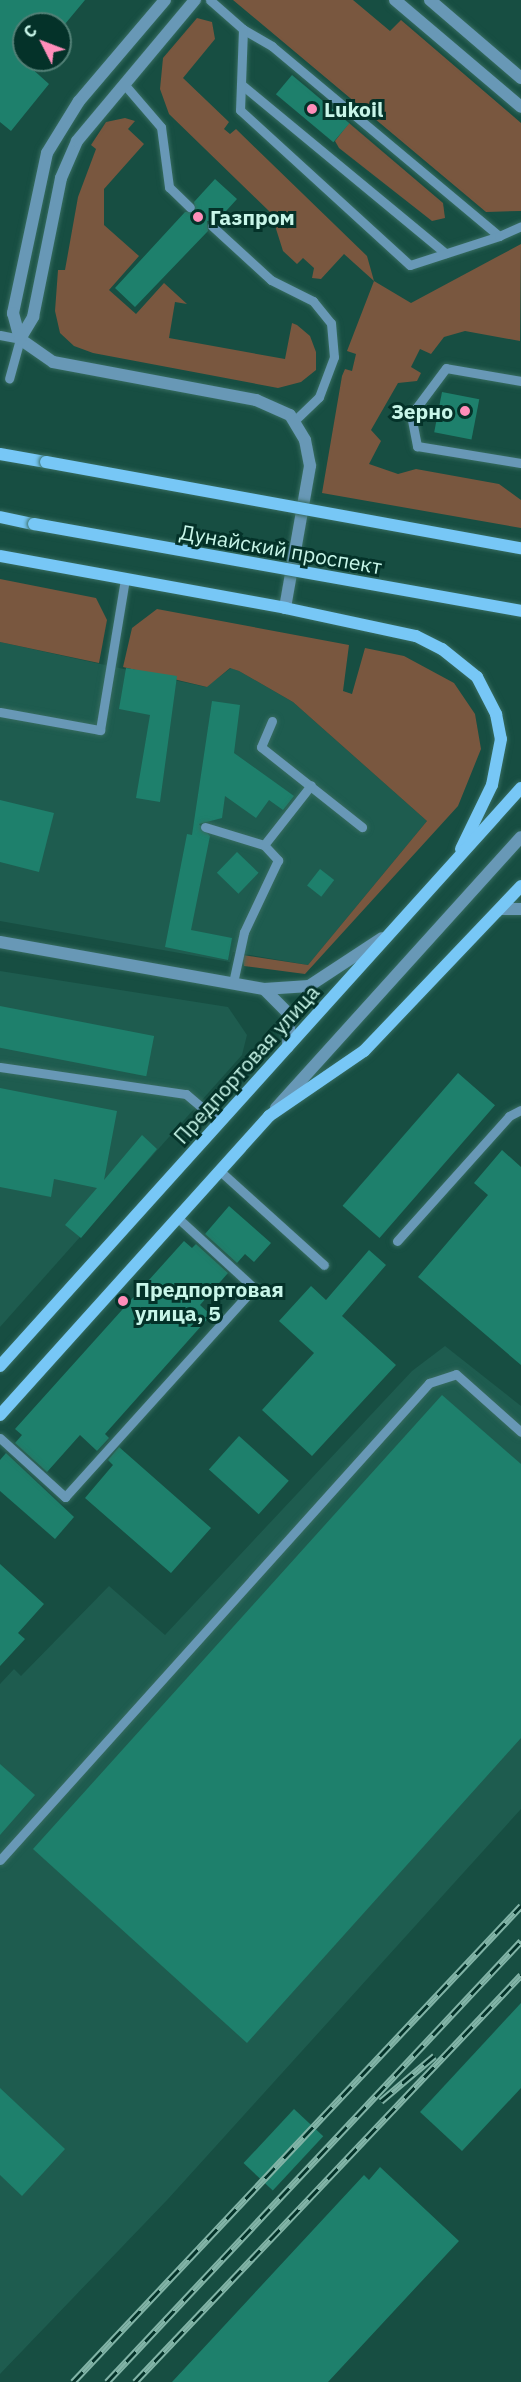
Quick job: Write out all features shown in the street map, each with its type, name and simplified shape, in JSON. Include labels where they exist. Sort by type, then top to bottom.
[{"type":"main road","name":"Дунайский проспект","points":[[0,454],[521,548]]},
{"type":"main road","name":"Дунайский проспект","points":[[0,517],[521,611]]},
{"type":"main road","points":[[0,556],[285,608],[416,636],[477,677],[496,714],[500,755],[492,785],[455,861]]},
{"type":"main road","name":"Предпортовая улица","points":[[0,1366],[521,788]]},
{"type":"main road","points":[[0,1415],[269,1116],[364,1051],[521,886]]},
{"type":"street","points":[[165,0],[80,101],[47,153],[13,313],[20,339],[53,362],[256,400],[283,410],[294,421],[305,440],[310,466],[285,608]]},
{"type":"street","points":[[20,339],[33,317],[67,162],[92,120],[195,0]]},
{"type":"street","points":[[395,0],[521,107]]},
{"type":"street","points":[[430,0],[521,78]]},
{"type":"street","points":[[269,1116],[521,837]]},
{"type":"street","points":[[500,909],[521,909]]},
{"type":"street","points":[[0,942],[264,989],[309,986],[392,931]]},
{"type":"street","points":[[264,989],[290,1015],[288,1047]]},
{"type":"lane","points":[[210,0],[243,29],[272,46],[498,236]]},
{"type":"lane","points":[[243,29],[240,110],[410,265],[498,236],[521,226]]},
{"type":"lane","points":[[124,84],[161,127],[169,187],[190,207]]},
{"type":"lane","points":[[242,85],[445,253]]},
{"type":"lane","points":[[212,226],[271,280],[313,301],[331,323],[334,357],[320,397],[294,421]]},
{"type":"lane","points":[[0,335],[20,339],[9,379]]},
{"type":"lane","points":[[521,381],[446,368],[411,415],[417,446],[521,463]]},
{"type":"lane","points":[[0,712],[100,730],[126,579]]},
{"type":"lane","points":[[272,721],[261,747],[362,827]]},
{"type":"lane","points":[[264,845],[311,785]]},
{"type":"lane","points":[[205,827],[264,845],[278,860],[244,932],[233,983]]},
{"type":"lane","points":[[0,1067],[186,1094],[219,1122]]},
{"type":"lane","points":[[397,1241],[509,1116],[521,1110]]},
{"type":"lane","points":[[219,1171],[324,1265]]},
{"type":"lane","points":[[0,1438],[65,1497],[254,1288],[178,1218]]},
{"type":"lane","points":[[0,1860],[429,1383],[456,1374],[521,1432]]},
{"type":"shaded area","points":[[233,0],[353,0],[390,31],[401,20],[521,123],[521,211],[486,212]]},
{"type":"shaded area","points":[[197,18],[212,22],[215,39],[183,78],[229,122],[224,129],[230,134],[236,129],[367,256],[374,281],[344,254],[321,279],[312,278],[314,268],[303,258],[297,264],[283,251],[271,213],[169,114],[160,89],[163,58]]},
{"type":"shaded area","points":[[125,118],[135,121],[128,129],[144,144],[104,189],[104,225],[139,256],[109,290],[136,314],[164,283],[187,304],[175,302],[169,338],[285,359],[292,323],[297,325],[310,336],[316,352],[316,370],[301,382],[278,388],[93,353],[74,346],[60,333],[55,311],[58,270],[65,270],[78,197],[96,149],[91,145],[106,122]]},
{"type":"shaded area","points":[[349,123],[443,203],[445,218],[432,221],[339,148],[335,141]]},
{"type":"shaded area","points":[[521,244],[520,341],[465,331],[444,337],[431,354],[420,349],[411,367],[421,373],[417,381],[398,383],[371,430],[381,441],[369,464],[398,474],[416,469],[499,484],[521,500],[521,528],[322,493],[342,376],[345,369],[352,371],[356,354],[347,351],[374,281],[411,303]]},
{"type":"shaded area","points":[[0,579],[96,598],[107,620],[99,663],[0,642]]},
{"type":"shaded area","points":[[157,609],[349,645],[343,691],[352,694],[365,648],[404,656],[454,683],[475,714],[481,749],[458,806],[305,974],[244,966],[242,955],[308,965],[427,821],[293,702],[239,671],[230,668],[207,687],[123,667],[132,628]]},
{"type":"shaded area","points":[[0,642],[206,687],[231,668],[239,671],[293,702],[427,821],[308,965],[233,952],[230,962],[0,921]]},
{"type":"shaded area","points":[[0,971],[228,1007],[247,1035],[242,1055],[0,1327]]},
{"type":"shaded area","points":[[445,1346],[521,1406],[521,1809],[168,2199],[0,2374],[0,1684],[14,1669],[21,1676],[109,1586],[165,1635],[412,1371]]},
{"type":"building","points":[[0,0],[85,0],[72,16],[72,12],[12,12],[12,72],[36,72],[49,84],[11,131],[0,122]]},
{"type":"building","name":"Lukoil","points":[[292,75],[349,123],[333,142],[276,94]]},
{"type":"building","points":[[215,179],[237,199],[217,221],[207,221],[208,231],[135,307],[115,288],[185,212],[195,211],[194,202]]},
{"type":"building","points":[[442,392],[479,399],[471,439],[434,432]]},
{"type":"building","points":[[126,668],[177,676],[160,802],[136,798],[150,715],[119,709]]},
{"type":"building","points":[[212,701],[240,705],[234,753],[294,796],[283,810],[269,800],[256,818],[225,796],[222,818],[199,824],[210,836],[191,930],[232,938],[228,960],[165,947],[187,834],[192,835]]},
{"type":"building","points":[[0,800],[54,813],[39,872],[0,862]]},
{"type":"building","points":[[237,852],[259,873],[238,894],[217,873]]},
{"type":"building","points":[[320,869],[334,880],[321,897],[307,886]]},
{"type":"building","points":[[0,1006],[154,1036],[146,1076],[0,1048]]},
{"type":"building","points":[[458,1073],[495,1105],[380,1238],[343,1206]]},
{"type":"building","points":[[0,1088],[117,1111],[104,1180],[142,1135],[157,1149],[81,1238],[65,1225],[97,1188],[54,1179],[51,1197],[0,1187]]},
{"type":"building","points":[[502,1150],[521,1167],[521,1365],[418,1277],[488,1195],[474,1183]]},
{"type":"building","points":[[229,1206],[271,1243],[254,1262],[245,1254],[237,1263],[205,1234]]},
{"type":"building","points":[[184,1241],[192,1248],[196,1244],[228,1273],[200,1305],[211,1315],[105,1434],[109,1438],[97,1451],[80,1435],[47,1472],[15,1443],[22,1435],[15,1429]]},
{"type":"building","points":[[369,1250],[386,1265],[342,1316],[396,1365],[312,1456],[262,1410],[314,1353],[279,1321],[311,1286],[326,1300]]},
{"type":"building","points":[[442,1395],[521,1464],[521,1738],[247,2043],[33,1849]]},
{"type":"building","points":[[239,1436],[289,1481],[259,1514],[209,1469]]},
{"type":"building","points":[[119,1447],[211,1528],[171,1573],[85,1498],[113,1465],[108,1460]]},
{"type":"building","points":[[6,1453],[74,1517],[55,1539],[0,1491],[0,1460]]},
{"type":"building","points":[[0,1564],[44,1604],[18,1633],[25,1639],[0,1666]]},
{"type":"building","points":[[0,1764],[35,1795],[0,1835]]},
{"type":"building","points":[[521,2003],[521,2088],[462,2151],[420,2112]]},
{"type":"building","points":[[0,2088],[65,2149],[22,2196],[0,2175]]},
{"type":"building","points":[[294,2109],[323,2136],[273,2190],[244,2163]]},
{"type":"building","points":[[380,2167],[459,2241],[328,2382],[172,2382],[364,2175],[369,2180]]},
{"type":"railway","points":[[73,2382],[521,1906]]},
{"type":"railway","points":[[107,2382],[521,1941]]},
{"type":"railway","points":[[135,2382],[521,1975]]},
{"type":"railway","points":[[381,2101],[434,2056]]},
{"type":"place","name":"Lukoil","points":[[312,109]]},
{"type":"place","name":"Газпром","points":[[198,217]]},
{"type":"place","name":"Зерно","points":[[465,411]]},
{"type":"place","name":"Предпортовая улица, 5","points":[[123,1301]]}]
